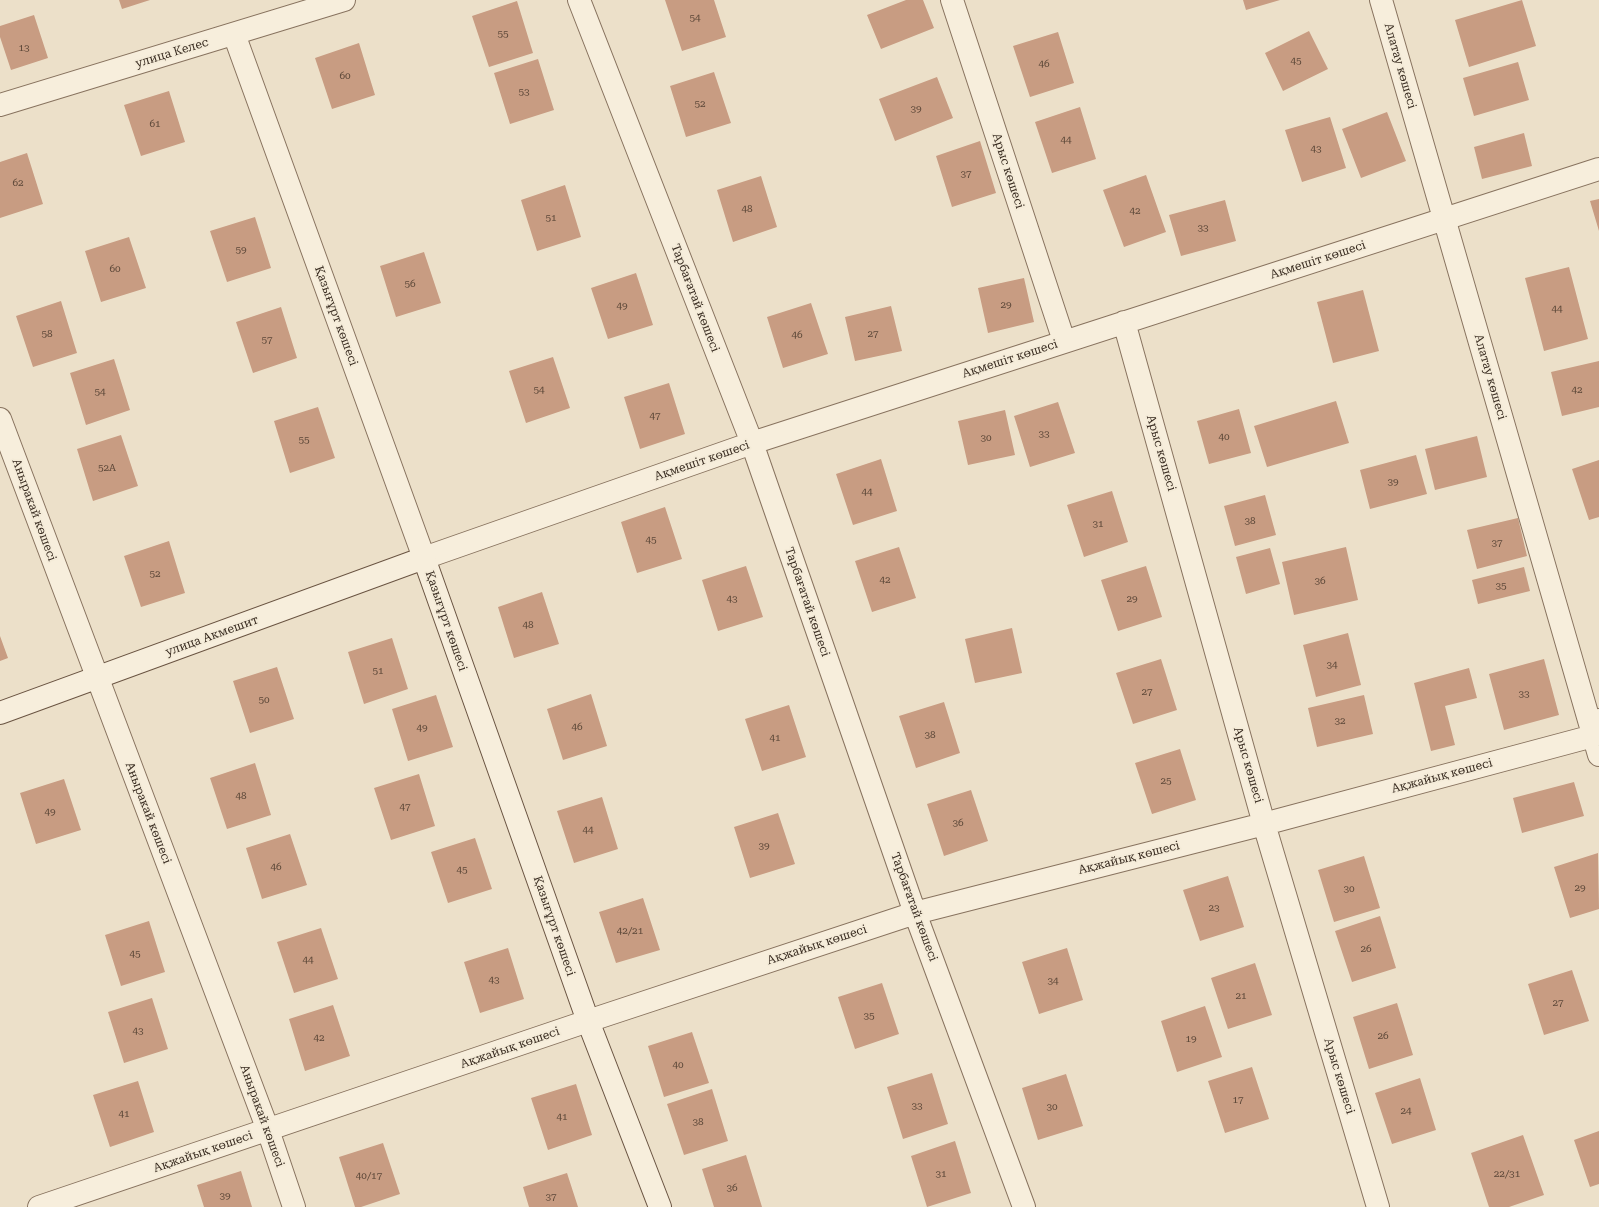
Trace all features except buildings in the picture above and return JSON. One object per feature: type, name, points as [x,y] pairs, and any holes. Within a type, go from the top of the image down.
[{"type":"street","name":"улица Келеc","points":[[0,105],[344,0]]},
{"type":"street","name":"Тарбағатай көшесі","points":[[579,0],[752,443],[915,913],[1024,1207]]},
{"type":"street","name":"Арыс көшесі","points":[[952,0],[1064,341]]},
{"type":"street","name":"Алатау көшесі","points":[[1381,0],[1597,737]]},
{"type":"street","name":"Қазығұрт көшесі","points":[[234,34],[424,558],[588,1021],[660,1207]]},
{"type":"street","name":"Ақмешіт көшесі","points":[[424,558],[752,443],[1599,169]]},
{"type":"street","name":"Арыс көшесі","points":[[1124,322],[1264,824],[1378,1207]]},
{"type":"street","name":"Аныракай көшесі","points":[[0,419],[268,1130],[294,1207]]},
{"type":"street","name":"улица Акмешит","points":[[0,714],[424,558]]},
{"type":"street","name":"Ақжайық көшесі","points":[[39,1207],[588,1021],[915,913],[1597,737]]}]
